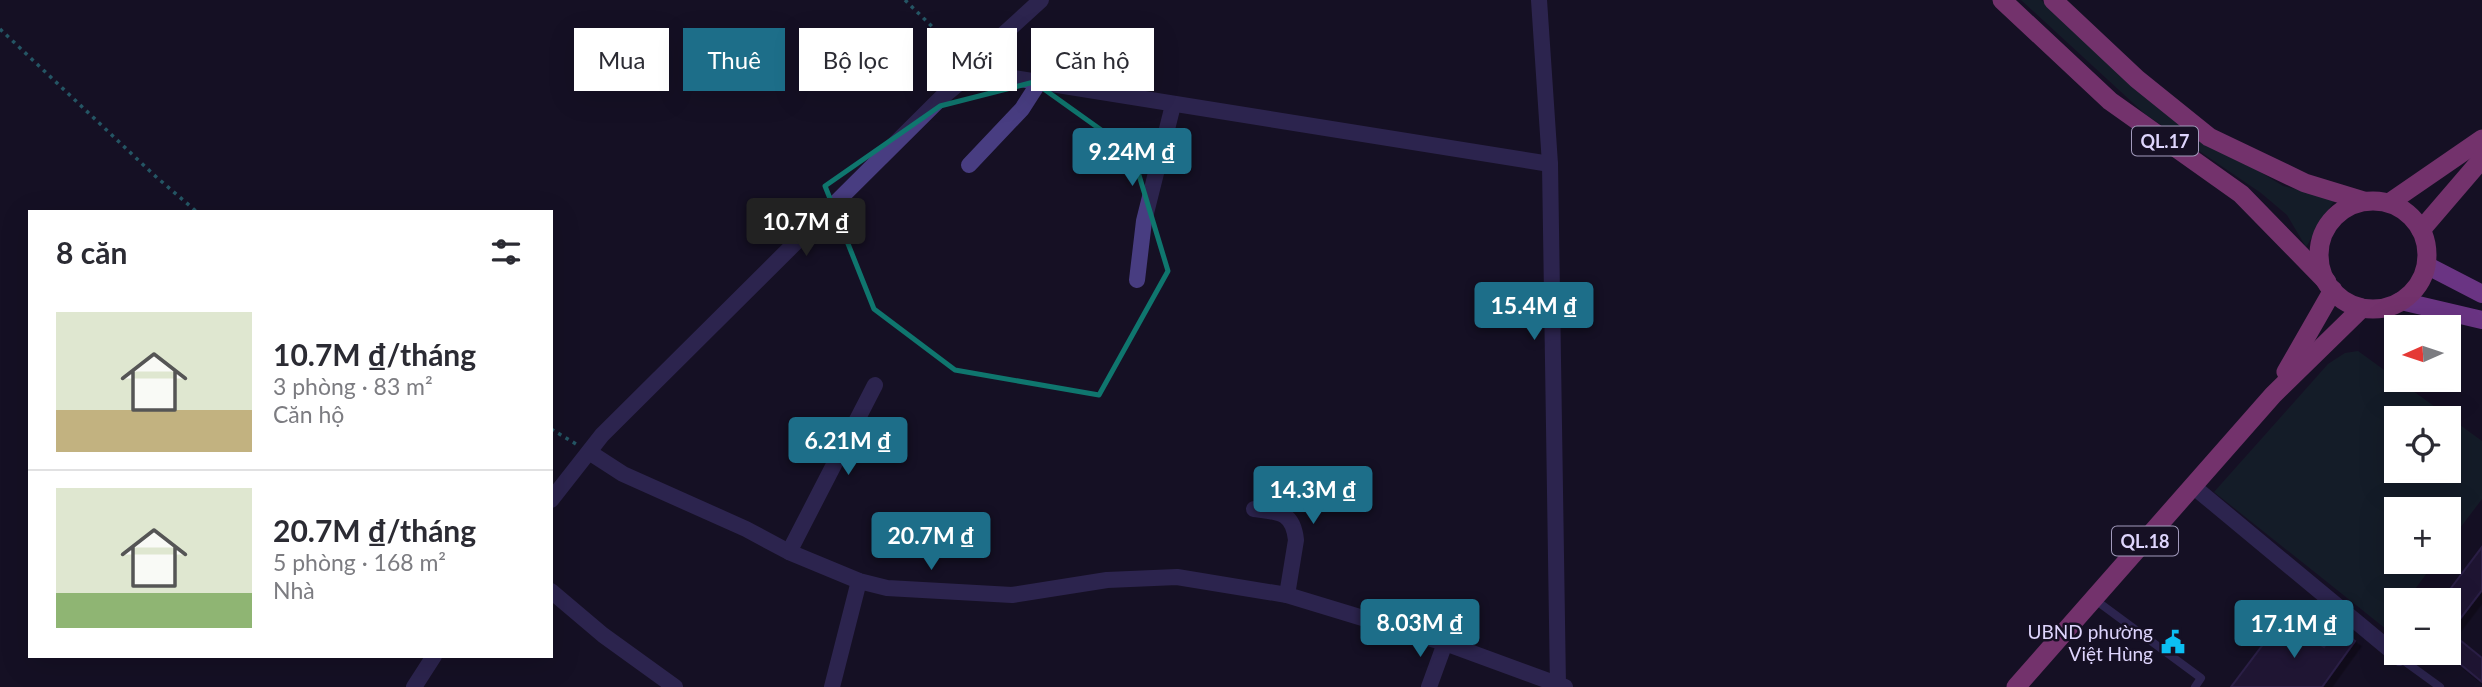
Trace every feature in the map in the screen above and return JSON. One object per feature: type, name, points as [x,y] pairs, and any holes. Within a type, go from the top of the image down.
[{"type":"highway","name":"QL.17","points":[[2002,0],[2109,101],[2241,194],[2330,286]]},
{"type":"highway","name":"QL.17","points":[[2053,0],[2137,79],[2209,136],[2305,183],[2364,201]]},
{"type":"highway","points":[[2389,203],[2482,139]]},
{"type":"highway","points":[[2421,230],[2482,159]]},
{"type":"highway","points":[[2364,201],[2389,203],[2404,211],[2421,230],[2426,244],[2426,265],[2418,286],[2402,301],[2378,309],[2349,303],[2330,286],[2320,257],[2325,232],[2341,212],[2364,201]]},
{"type":"highway","name":"QL.18","points":[[2273,395],[2330,286]]},
{"type":"highway","name":"QL.18","points":[[2016,687],[2273,395],[2362,307]]},
{"type":"main road","points":[[2426,265],[2482,294]]},
{"type":"main road","points":[[2402,301],[2482,320]]},
{"type":"street","points":[[1010,28],[1041,0]]},
{"type":"street","points":[[589,452],[623,474],[859,582],[887,588],[1012,595],[1107,580],[1177,577],[1287,595],[1445,643],[1560,686],[1550,164],[1539,0]]},
{"type":"street","points":[[553,497],[602,435],[948,91]]},
{"type":"street","points":[[969,165],[1022,109],[1034,91]]},
{"type":"street","points":[[1083,91],[1550,164]]},
{"type":"street","points":[[1137,280],[1144,221],[1173,105]]},
{"type":"street","points":[[789,552],[875,385]]},
{"type":"street","points":[[2194,487],[2384,645]]},
{"type":"street","points":[[1254,509],[1281,513],[1288,517],[1295,531],[1296,540],[1287,595]]},
{"type":"street","points":[[832,687],[859,582]]},
{"type":"street","points":[[553,593],[667,685]]},
{"type":"street","points":[[1429,687],[1445,643]]},
{"type":"street","points":[[414,687],[433,658]]},
{"type":"lane","points":[[2094,599],[2201,678],[2195,687]]},
{"type":"lane","points":[[2410,665],[2440,687]]},
{"type":"path","points":[[905,0],[930,28]]},
{"type":"path","points":[[0,29],[195,210]]},
{"type":"path","points":[[553,430],[589,452]]},
{"type":"highlighted area","points":[[1034,82],[1132,152],[1168,271],[1099,395],[955,370],[874,309],[825,186],[940,106]]},
{"type":"green space","points":[[2021,0],[2041,0],[2169,116],[2283,186],[2335,199],[2306,247],[2287,215],[2261,193],[2145,114]]},
{"type":"green space","points":[[2358,351],[2384,370],[2384,392],[2414,392],[2434,406],[2384,406],[2384,483],[2461,483],[2461,426],[2482,441],[2482,499],[2461,527],[2461,497],[2384,497],[2384,574],[2426,574],[2416,588],[2384,588],[2384,627],[2214,492],[2328,364],[2345,353]]},
{"type":"building","points":[[2482,547],[2482,590],[2461,618],[2461,588],[2451,588]]},
{"type":"building","points":[[2283,618],[2324,647],[2337,628],[2355,641],[2322,687],[2231,687]]},
{"type":"building","points":[[2461,641],[2482,658],[2482,682],[2461,665]]},
{"type":"place","name":"UBND phường Việt Hùng","points":[[2173,642]]}]
